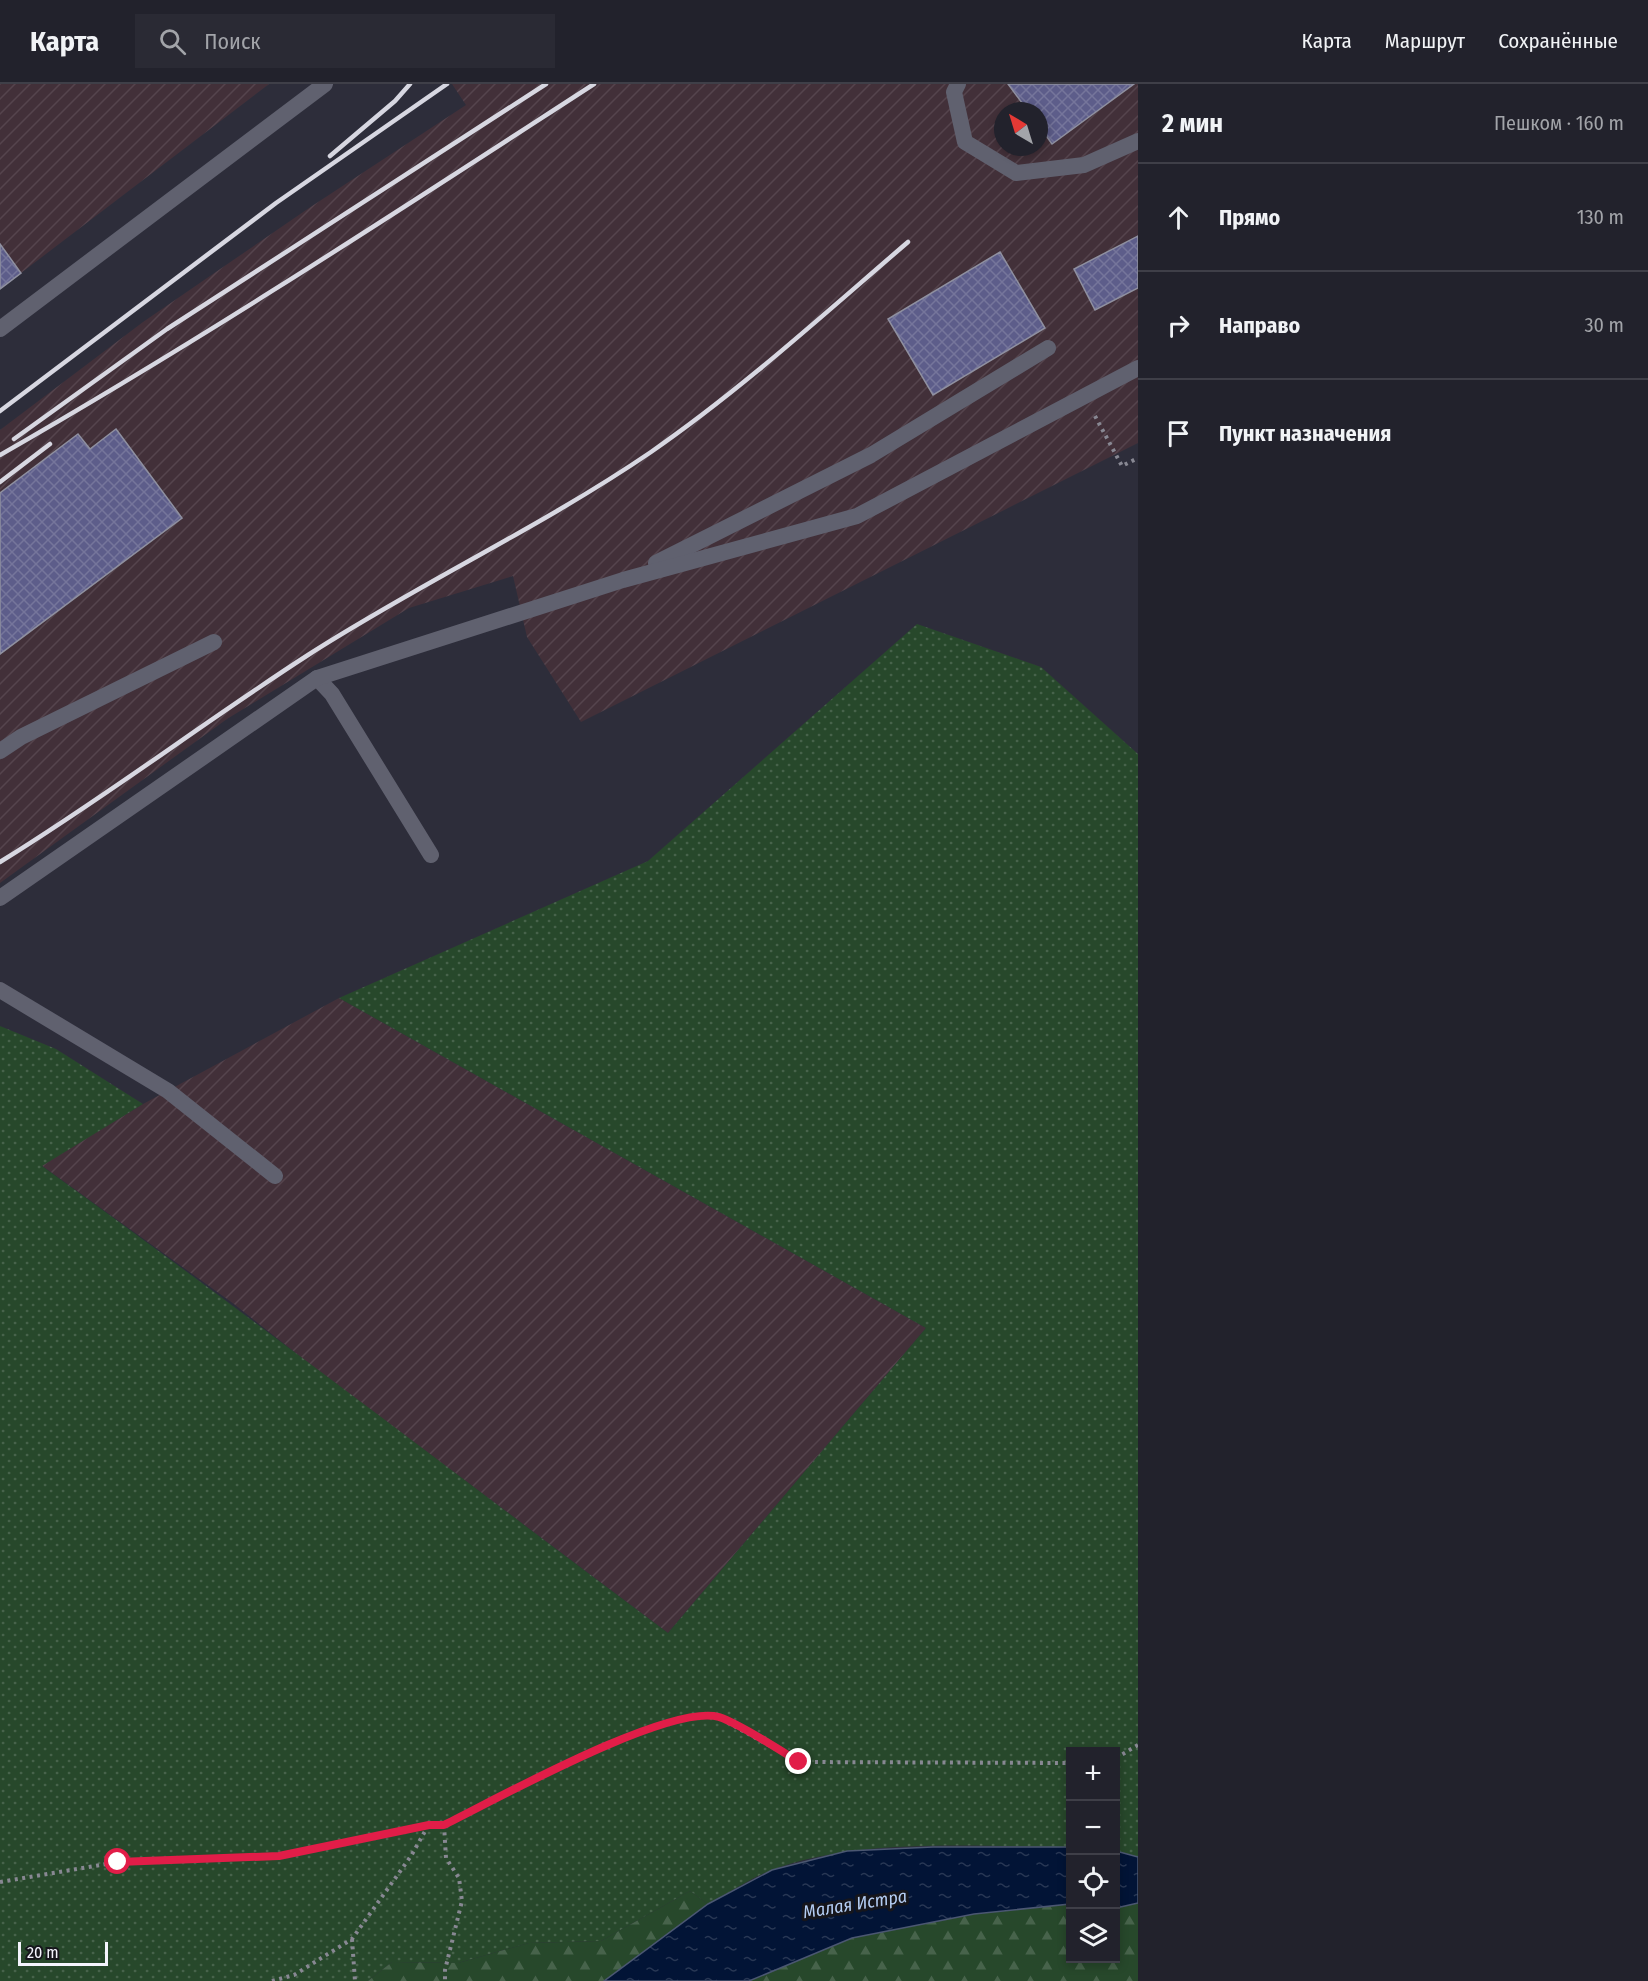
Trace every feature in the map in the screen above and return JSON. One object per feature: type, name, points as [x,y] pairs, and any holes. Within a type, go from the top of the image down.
[{"type":"lane","points":[[0,329],[325,84]]},
{"type":"lane","points":[[958,84],[954,92],[965,142],[1016,173],[1084,165],[1138,141]]},
{"type":"lane","points":[[623,580],[871,455],[1048,348]]},
{"type":"lane","points":[[0,898],[317,678],[623,580],[857,516],[1138,368]]},
{"type":"lane","points":[[0,751],[21,737],[214,642]]},
{"type":"lane","points":[[317,678],[333,694],[431,855]]},
{"type":"lane","points":[[0,990],[168,1091],[275,1176]]},
{"type":"path","points":[[1085,396],[1122,466],[1138,459]]},
{"type":"path","points":[[0,1882],[118,1862],[279,1856],[429,1825],[444,1825],[609,1743],[688,1717],[718,1717],[799,1762],[1066,1763]]},
{"type":"path","points":[[1120,1756],[1138,1745]]},
{"type":"path","points":[[272,1981],[294,1975],[352,1939],[411,1856],[429,1825]]},
{"type":"path","points":[[444,1825],[446,1858],[459,1878],[462,1901],[445,1970],[445,1981]]},
{"type":"path","points":[[352,1939],[355,1981]]},
{"type":"shaded area","points":[[0,84],[269,84],[0,289]]},
{"type":"shaded area","points":[[452,84],[1138,84],[1138,443],[581,722],[527,637],[513,576],[409,608],[227,719],[0,883],[0,430],[143,322],[309,208],[466,105]]},
{"type":"shaded area","points":[[339,998],[926,1328],[668,1633],[302,1358],[234,1304],[41,1165],[143,1104]]},
{"type":"green space","points":[[917,624],[1041,667],[1138,754],[1138,1857],[1120,1852],[1120,1747],[1066,1747],[1066,1847],[919,1846],[842,1852],[764,1873],[708,1904],[690,1891],[601,1941],[529,1943],[458,1963],[392,1962],[368,1981],[0,1981],[0,1026],[56,1049],[143,1104],[42,1166],[278,1339],[668,1633],[926,1328],[339,998],[648,861]]},
{"type":"green space","points":[[690,1891],[708,1904],[604,1981],[368,1981],[392,1962],[458,1963],[529,1943],[601,1941]]},
{"type":"green space","points":[[1066,1903],[1066,1963],[1120,1963],[1120,1907],[1138,1903],[1138,1981],[749,1981],[852,1938],[974,1914]]},
{"type":"water","name":"Малая Истра","points":[[933,1847],[1066,1847],[1066,1904],[974,1914],[852,1938],[749,1981],[604,1981],[708,1904],[772,1870],[847,1851]]},
{"type":"water","points":[[1120,1852],[1138,1857],[1138,1903],[1120,1907]]},
{"type":"building","points":[[1008,84],[1134,84],[1052,144],[1048,138],[1048,102],[1021,102]]},
{"type":"building","points":[[1138,236],[1138,288],[1095,310],[1074,269]]},
{"type":"building","points":[[0,244],[21,273],[0,289]]},
{"type":"building","points":[[1000,252],[1045,328],[933,395],[888,319]]},
{"type":"building","points":[[116,429],[182,518],[0,654],[0,493],[78,434],[90,449]]},
{"type":"railway","points":[[330,156],[395,101],[410,84]]},
{"type":"railway","points":[[0,411],[276,203],[447,84]]},
{"type":"railway","points":[[14,439],[167,329],[546,84]]},
{"type":"railway","points":[[0,455],[225,320],[594,84]]},
{"type":"railway","points":[[0,862],[78,812],[308,655],[393,603],[567,505],[651,452],[750,377],[908,242]]},
{"type":"railway","points":[[0,482],[50,444]]},
{"type":"route","points":[[118,1862],[279,1856],[429,1825],[444,1825],[609,1743],[688,1717],[718,1717],[799,1762]]}]
